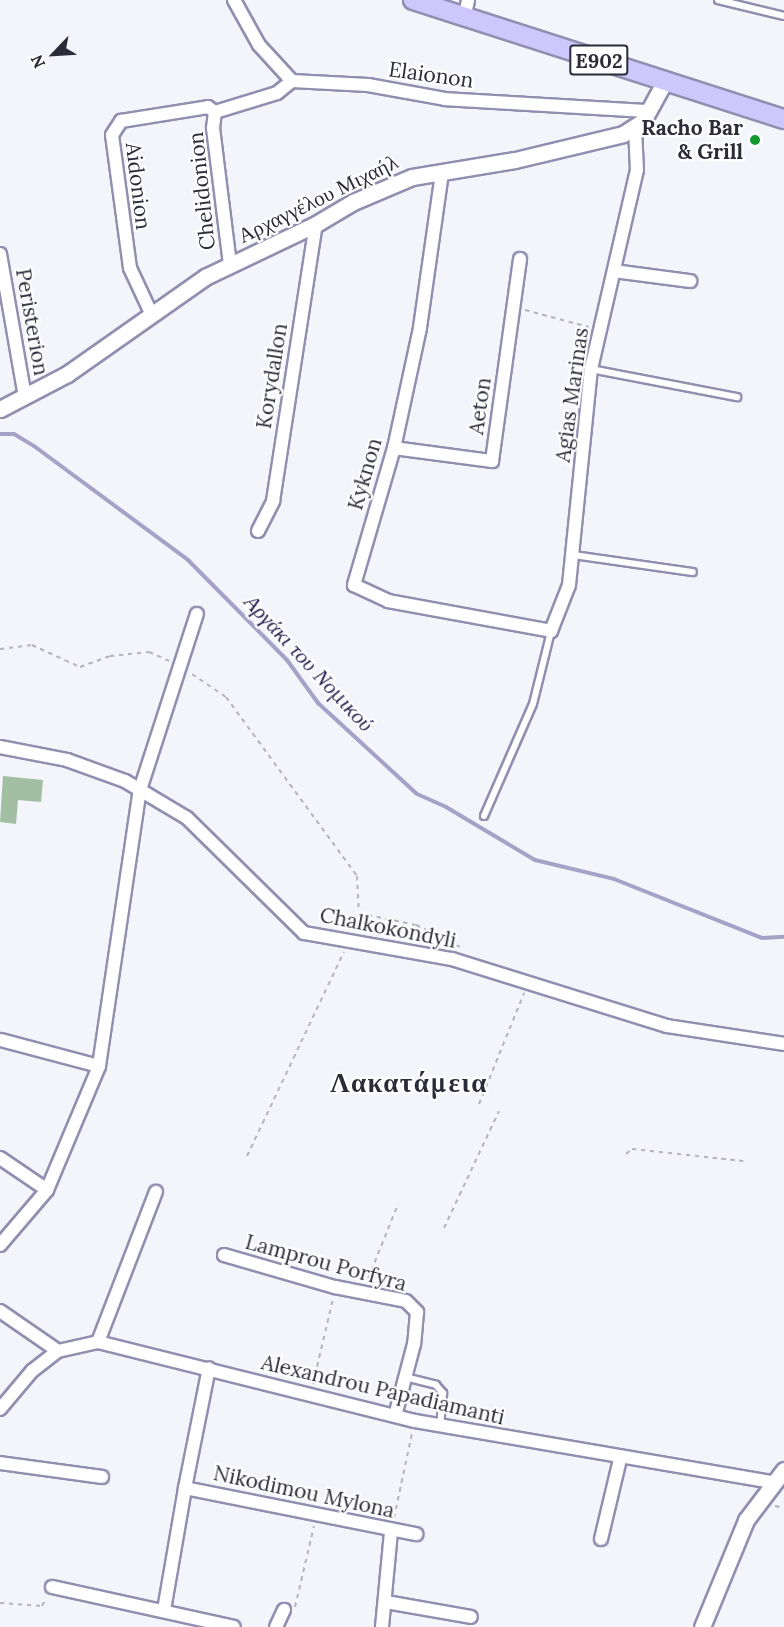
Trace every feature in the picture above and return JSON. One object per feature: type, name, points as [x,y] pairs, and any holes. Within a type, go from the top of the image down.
[{"type":"main road","name":"E902","points":[[413,0],[466,9],[665,81],[784,119]]},
{"type":"street","points":[[215,112],[277,93],[292,81],[259,45],[234,0]]},
{"type":"street","name":"Elaionon","points":[[292,81],[368,85],[489,102],[649,111]]},
{"type":"street","points":[[635,129],[649,111],[665,81]]},
{"type":"street","name":"Aidonion","points":[[151,313],[130,268],[112,135],[121,121],[208,107],[215,112]]},
{"type":"street","name":"Chelidonion","points":[[215,112],[213,128],[230,265]]},
{"type":"street","name":"Αρχαγγέλου Μιχαήλ","points":[[0,409],[25,398],[67,374],[151,313],[230,265],[390,185],[412,177],[515,160],[635,129]]},
{"type":"street","name":"Agias Marinas","points":[[551,631],[569,585],[591,369],[638,170],[635,129]]},
{"type":"street","name":"Kyknon","points":[[442,173],[420,328],[394,448],[354,585],[388,601],[551,631]]},
{"type":"street","name":"Korydallon","points":[[258,531],[273,501],[316,224]]},
{"type":"street","name":"Peristerion","points":[[0,254],[25,398]]},
{"type":"street","name":"Aeton","points":[[394,448],[492,461],[520,258]]},
{"type":"street","points":[[614,271],[690,281]]},
{"type":"street","points":[[0,1245],[46,1190],[99,1066],[140,790],[197,614]]},
{"type":"street","name":"Chalkokondyli","points":[[0,747],[67,760],[140,790],[187,818],[304,933],[349,938],[452,959],[667,1026],[784,1044]]},
{"type":"street","points":[[1,1040],[99,1066]]},
{"type":"street","points":[[0,1158],[46,1190]]},
{"type":"street","points":[[98,1342],[156,1192]]},
{"type":"street","name":"Lamprou Porfyra","points":[[224,1255],[335,1287],[406,1301],[417,1312],[395,1416]]},
{"type":"street","points":[[0,1311],[58,1351],[32,1371],[0,1409]]},
{"type":"street","name":"Alexandrou Papadiamanti","points":[[58,1351],[98,1342],[415,1421],[620,1459],[771,1482]]},
{"type":"street","name":"Nikodimou Mylona","points":[[164,1610],[209,1368]]},
{"type":"street","points":[[600,1539],[620,1459]]},
{"type":"street","points":[[0,1463],[102,1477]]},
{"type":"street","points":[[702,1627],[746,1520],[771,1482],[784,1470]]},
{"type":"street","name":"Nikodimou Mylona","points":[[185,1488],[391,1531],[416,1534]]},
{"type":"street","points":[[382,1627],[391,1531]]},
{"type":"street","points":[[52,1587],[234,1627]]},
{"type":"street","points":[[386,1602],[471,1617]]},
{"type":"street","points":[[276,1627],[284,1610]]},
{"type":"lane","points":[[718,0],[784,16]]},
{"type":"lane","points":[[591,369],[737,397]]},
{"type":"lane","points":[[572,555],[693,572]]},
{"type":"lane","points":[[484,816],[533,704],[551,631]]},
{"type":"lane","points":[[405,1377],[436,1385],[443,1393],[440,1426]]},
{"type":"path","points":[[513,307],[601,330]]},
{"type":"path","points":[[0,649],[32,645],[80,667],[110,656],[149,652],[180,665],[226,697],[357,876],[358,913],[349,938],[248,1156]]},
{"type":"path","points":[[358,913],[416,925],[462,949]]},
{"type":"path","points":[[479,1104],[529,982]]},
{"type":"path","points":[[444,1228],[499,1111]]},
{"type":"path","points":[[626,1154],[632,1149],[743,1161]]},
{"type":"path","points":[[362,1293],[398,1204]]},
{"type":"path","points":[[310,1395],[335,1287]]},
{"type":"path","points":[[391,1531],[415,1421]]},
{"type":"path","points":[[284,1610],[297,1606],[316,1515]]},
{"type":"path","points":[[0,1603],[42,1606],[52,1587]]},
{"type":"building","points":[[3,776],[43,780],[41,802],[18,800],[16,824],[0,822]]},
{"type":"waterway","name":"Αργάκι του Νομικού","points":[[0,434],[14,434],[34,446],[188,560],[287,660],[318,703],[417,794],[446,807],[535,860],[614,879],[762,938],[784,937]]},
{"type":"place","name":"Racho Bar & Grill","points":[[755,140]]},
{"type":"district","name":"Λακατάμεια","points":[[409,1083]]}]
